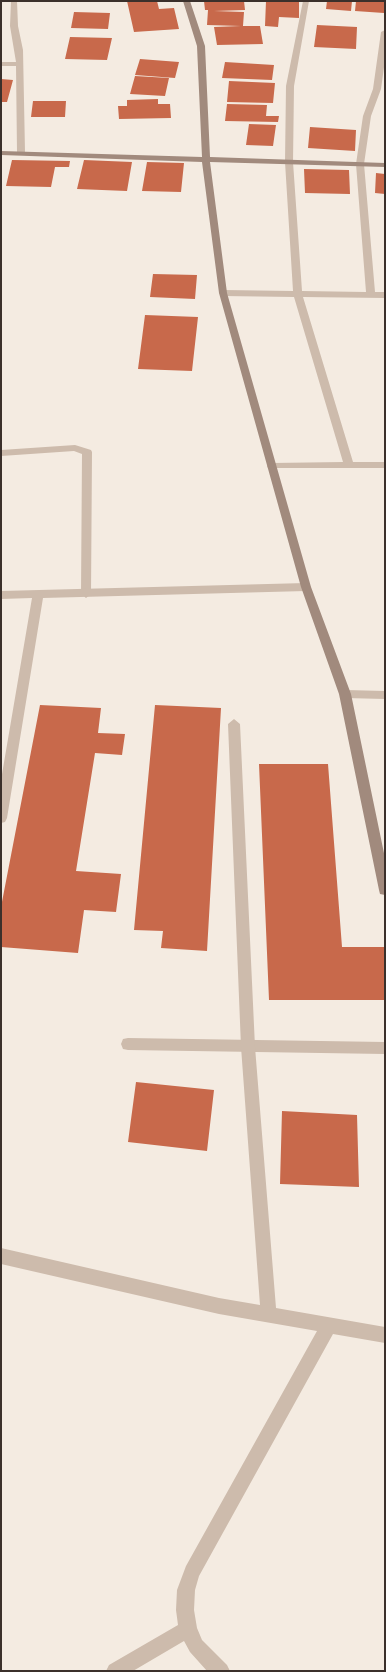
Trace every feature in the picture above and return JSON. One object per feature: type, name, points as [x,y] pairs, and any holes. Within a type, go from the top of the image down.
[{"type":"street","points":[[14,1],[13,14],[19,50],[21,152]]},
{"type":"street","points":[[186,1],[201,46],[206,158],[223,292],[306,587],[345,694],[385,890]]},
{"type":"street","points":[[306,1],[290,86],[289,162],[298,294],[348,465]]},
{"type":"street","points":[[371,294],[360,164],[367,116],[381,89],[385,32]]},
{"type":"street","points":[[1,64],[19,64]]},
{"type":"street","points":[[1,153],[21,152],[385,165]]},
{"type":"street","points":[[223,292],[385,295]]},
{"type":"street","points":[[1,453],[75,448],[87,452],[86,594]]},
{"type":"street","points":[[272,466],[385,465]]},
{"type":"street","points":[[1,595],[306,587]]},
{"type":"street","points":[[1,818],[38,595]]},
{"type":"street","points":[[345,694],[385,695]]},
{"type":"street","points":[[234,724],[248,1047],[269,1315]]},
{"type":"street","points":[[128,1044],[385,1048]]},
{"type":"street","points":[[1,1256],[219,1306],[385,1335]]},
{"type":"street","points":[[221,1671],[196,1646],[188,1629],[185,1610],[186,1590],[192,1572],[329,1325]]},
{"type":"street","points":[[115,1671],[188,1629]]},
{"type":"building","points":[[127,1],[157,1],[159,9],[174,8],[179,29],[134,32]]},
{"type":"building","points":[[204,1],[244,1],[245,10],[214,11],[244,12],[243,26],[260,26],[263,44],[217,45],[214,27],[241,26],[207,25],[208,10],[205,10]]},
{"type":"building","points":[[266,1],[299,1],[299,18],[279,17],[278,27],[265,26]]},
{"type":"building","points":[[327,1],[352,1],[351,11],[326,9]]},
{"type":"building","points":[[356,1],[385,1],[384,13],[355,11]]},
{"type":"building","points":[[74,12],[110,13],[108,29],[71,28]]},
{"type":"building","points":[[317,25],[357,27],[356,49],[314,47]]},
{"type":"building","points":[[70,37],[112,38],[107,60],[65,59]]},
{"type":"building","points":[[140,59],[179,62],[175,78],[135,75]]},
{"type":"building","points":[[225,62],[274,65],[272,80],[222,78]]},
{"type":"building","points":[[135,76],[169,78],[165,96],[130,94]]},
{"type":"building","points":[[1,79],[13,80],[7,102],[1,102]]},
{"type":"building","points":[[229,81],[275,83],[273,103],[227,102]]},
{"type":"building","points":[[158,99],[158,104],[170,104],[171,118],[119,119],[118,106],[127,106],[127,100]]},
{"type":"building","points":[[33,101],[66,101],[65,117],[31,117]]},
{"type":"building","points":[[227,104],[267,105],[266,116],[279,116],[278,122],[225,121]]},
{"type":"building","points":[[249,124],[276,125],[273,146],[246,145]]},
{"type":"building","points":[[310,127],[356,130],[355,151],[308,148]]},
{"type":"building","points":[[12,160],[70,161],[69,167],[55,167],[51,187],[6,186]]},
{"type":"building","points":[[84,160],[132,162],[127,191],[77,189]]},
{"type":"building","points":[[147,162],[184,163],[181,192],[142,191]]},
{"type":"building","points":[[304,169],[349,170],[350,194],[305,193]]},
{"type":"building","points":[[376,173],[385,174],[385,194],[375,193]]},
{"type":"building","points":[[153,274],[197,275],[195,299],[150,297]]},
{"type":"building","points":[[145,315],[198,317],[192,371],[138,369]]},
{"type":"building","points":[[40,705],[101,708],[98,733],[125,734],[122,755],[95,753],[76,871],[121,874],[116,912],[84,910],[78,953],[1,947],[1,907]]},
{"type":"building","points":[[155,705],[221,708],[207,951],[161,948],[163,931],[134,930]]},
{"type":"building","points":[[259,764],[328,764],[342,947],[385,947],[385,1000],[269,1000]]},
{"type":"building","points":[[136,1082],[214,1090],[207,1151],[128,1142]]},
{"type":"building","points":[[282,1111],[357,1115],[359,1187],[280,1184]]}]
